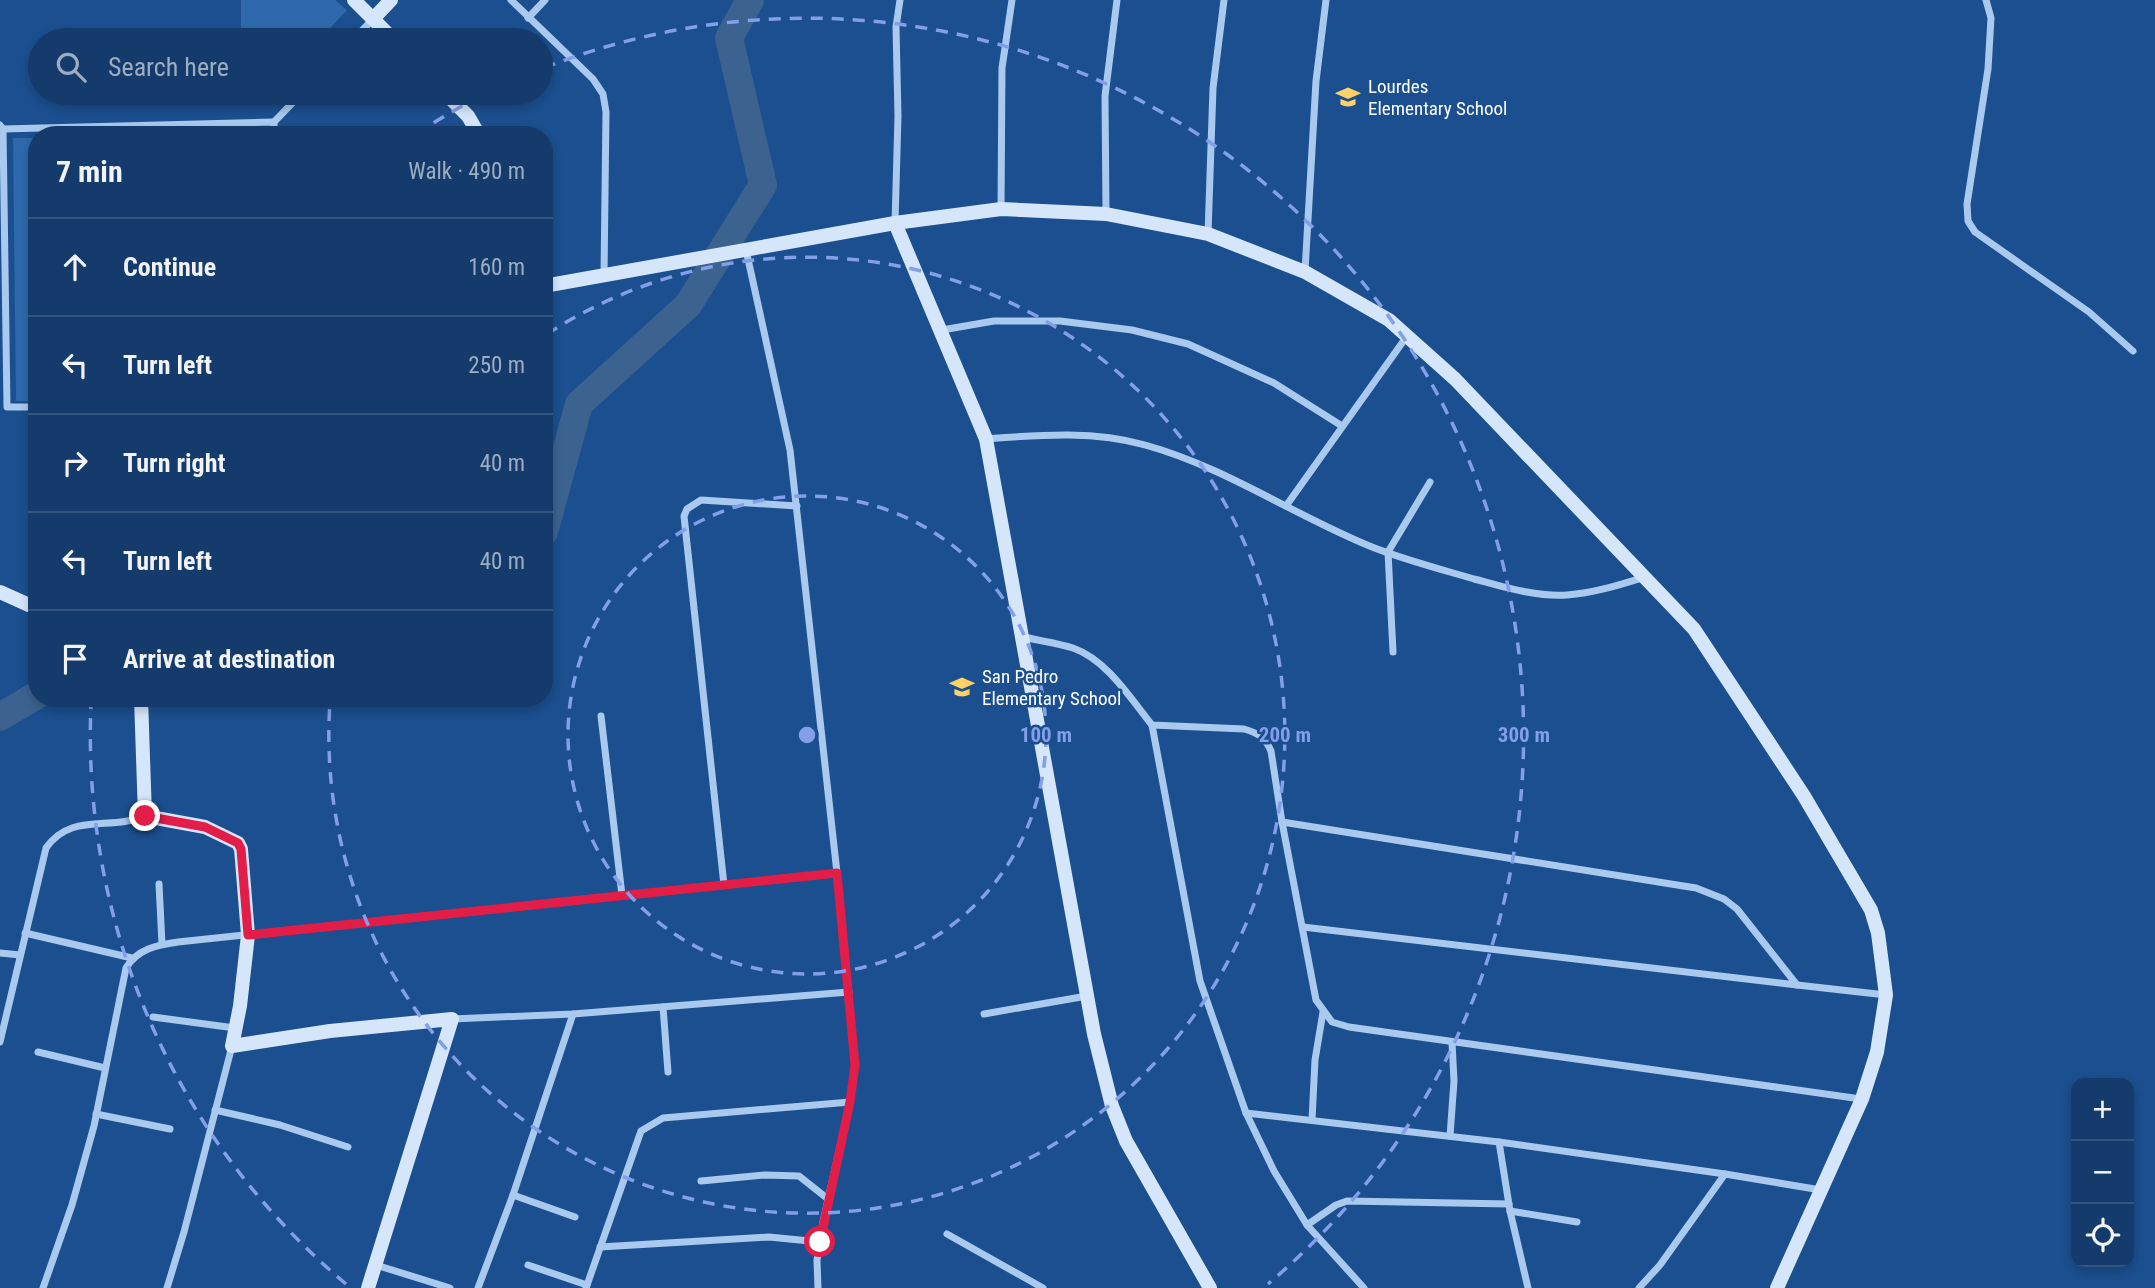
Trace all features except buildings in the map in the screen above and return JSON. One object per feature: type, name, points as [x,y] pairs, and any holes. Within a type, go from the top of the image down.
[{"type":"street","points":[[354,0],[382,28]]},
{"type":"street","points":[[364,28],[391,0]]},
{"type":"street","points":[[510,0],[539,28]]},
{"type":"street","points":[[528,18],[545,0]]},
{"type":"street","points":[[900,0],[896,27],[898,116],[895,223],[986,439],[1094,1034],[1112,1106],[1126,1141],[1210,1288]]},
{"type":"street","points":[[1001,209],[1002,68],[1012,0]]},
{"type":"street","points":[[1106,214],[1105,96],[1117,0]]},
{"type":"street","points":[[1208,234],[1213,88],[1224,0]]},
{"type":"street","points":[[1305,272],[1316,81],[1326,0]]},
{"type":"street","points":[[1986,0],[1991,18],[1987,69],[1967,204],[1968,221],[1975,232],[1994,247],[2089,312],[2133,351]]},
{"type":"street","points":[[553,41],[593,79],[603,94],[606,112],[604,275]]},
{"type":"street","points":[[274,126],[274,122],[290,105]]},
{"type":"street","points":[[457,105],[474,126]]},
{"type":"street","points":[[56,126],[274,122]]},
{"type":"street","points":[[28,127],[2,127],[3,410],[28,408]]},
{"type":"street","points":[[553,284],[895,223],[1001,209],[1106,214],[1208,234],[1305,272],[1389,320],[1455,379],[1693,629],[1804,796],[1871,909],[1878,933],[1886,995],[1877,1052],[1862,1099],[1777,1288]]},
{"type":"street","points":[[746,250],[790,450],[837,873],[855,1065],[850,1102],[817,1260],[818,1288]]},
{"type":"street","points":[[942,330],[994,321],[1060,321],[1132,330],[1188,344],[1261,377],[1342,426]]},
{"type":"street","points":[[1286,506],[1407,336]]},
{"type":"street","points":[[986,439],[1048,435],[1110,438],[1142,444],[1217,472],[1388,552],[1440,569],[1539,594],[1595,592],[1645,577]]},
{"type":"street","points":[[1393,652],[1388,552],[1430,482]]},
{"type":"street","points":[[724,885],[684,516],[687,509],[701,500],[797,506]]},
{"type":"street","points":[[0,592],[28,605]]},
{"type":"street","points":[[1024,637],[1075,649],[1092,660],[1108,671],[1152,724],[1200,981],[1246,1113],[1273,1171],[1307,1224],[1364,1288]]},
{"type":"street","points":[[141,707],[145,816]]},
{"type":"street","points":[[601,716],[622,895]]},
{"type":"street","points":[[1152,724],[1244,729],[1258,733],[1267,741],[1316,1000],[1322,1012],[1332,1022],[1349,1027],[1452,1042],[1862,1099]]},
{"type":"street","points":[[0,1042],[46,848],[55,836],[83,825],[126,822],[145,816],[205,827],[238,843],[241,849],[248,935],[235,1028],[167,1288]]},
{"type":"street","points":[[1282,822],[1696,888],[1724,899],[1737,909],[1797,985]]},
{"type":"street","points":[[43,1288],[72,1205],[96,1114],[126,968],[132,958],[145,950],[162,944],[837,873]]},
{"type":"street","points":[[159,884],[162,944]]},
{"type":"street","points":[[1303,927],[1886,995]]},
{"type":"street","points":[[26,933],[132,958]]},
{"type":"street","points":[[0,953],[20,956]]},
{"type":"street","points":[[232,1046],[347,1028],[452,1019],[573,1014],[849,992]]},
{"type":"street","points":[[984,1014],[1088,996]]},
{"type":"street","points":[[663,1006],[668,1072]]},
{"type":"street","points":[[1312,1120],[1315,1060],[1322,1012]]},
{"type":"street","points":[[478,1288],[513,1195],[573,1014]]},
{"type":"street","points":[[153,1017],[235,1028]]},
{"type":"street","points":[[368,1288],[452,1019]]},
{"type":"street","points":[[1450,1136],[1454,1081],[1452,1042]]},
{"type":"street","points":[[38,1052],[105,1068]]},
{"type":"street","points":[[528,1265],[586,1286],[641,1131],[663,1118],[850,1102]]},
{"type":"street","points":[[215,1110],[281,1125],[348,1147]]},
{"type":"street","points":[[1246,1113],[1499,1142],[1821,1190]]},
{"type":"street","points":[[96,1114],[170,1129]]},
{"type":"street","points":[[1499,1142],[1528,1288]]},
{"type":"street","points":[[1639,1288],[1660,1265],[1725,1174]]},
{"type":"street","points":[[701,1181],[765,1175],[799,1176],[828,1199]]},
{"type":"street","points":[[513,1195],[575,1217]]},
{"type":"street","points":[[1307,1224],[1347,1201],[1510,1208],[1577,1222]]},
{"type":"street","points":[[947,1234],[1044,1288]]},
{"type":"street","points":[[600,1247],[769,1237],[820,1242]]},
{"type":"street","points":[[375,1265],[450,1288]]},
{"type":"shaded area","points":[[241,0],[335,0],[347,10],[330,28],[241,28]]},
{"type":"shaded area","points":[[13,138],[28,138],[28,401],[16,401]]},
{"type":"waterway","points":[[553,499],[579,404],[688,305],[763,185],[729,38],[750,0]]},
{"type":"waterway","points":[[0,717],[28,700]]},
{"type":"place","name":"Lourdes Elementary School","points":[[1348,97]]},
{"type":"place","name":"San Pedro Elementary School","points":[[962,687]]},
{"type":"route","points":[[145,816],[205,827],[238,843],[241,849],[248,935],[837,873],[855,1065],[850,1102],[822,1222],[820,1242]]}]
